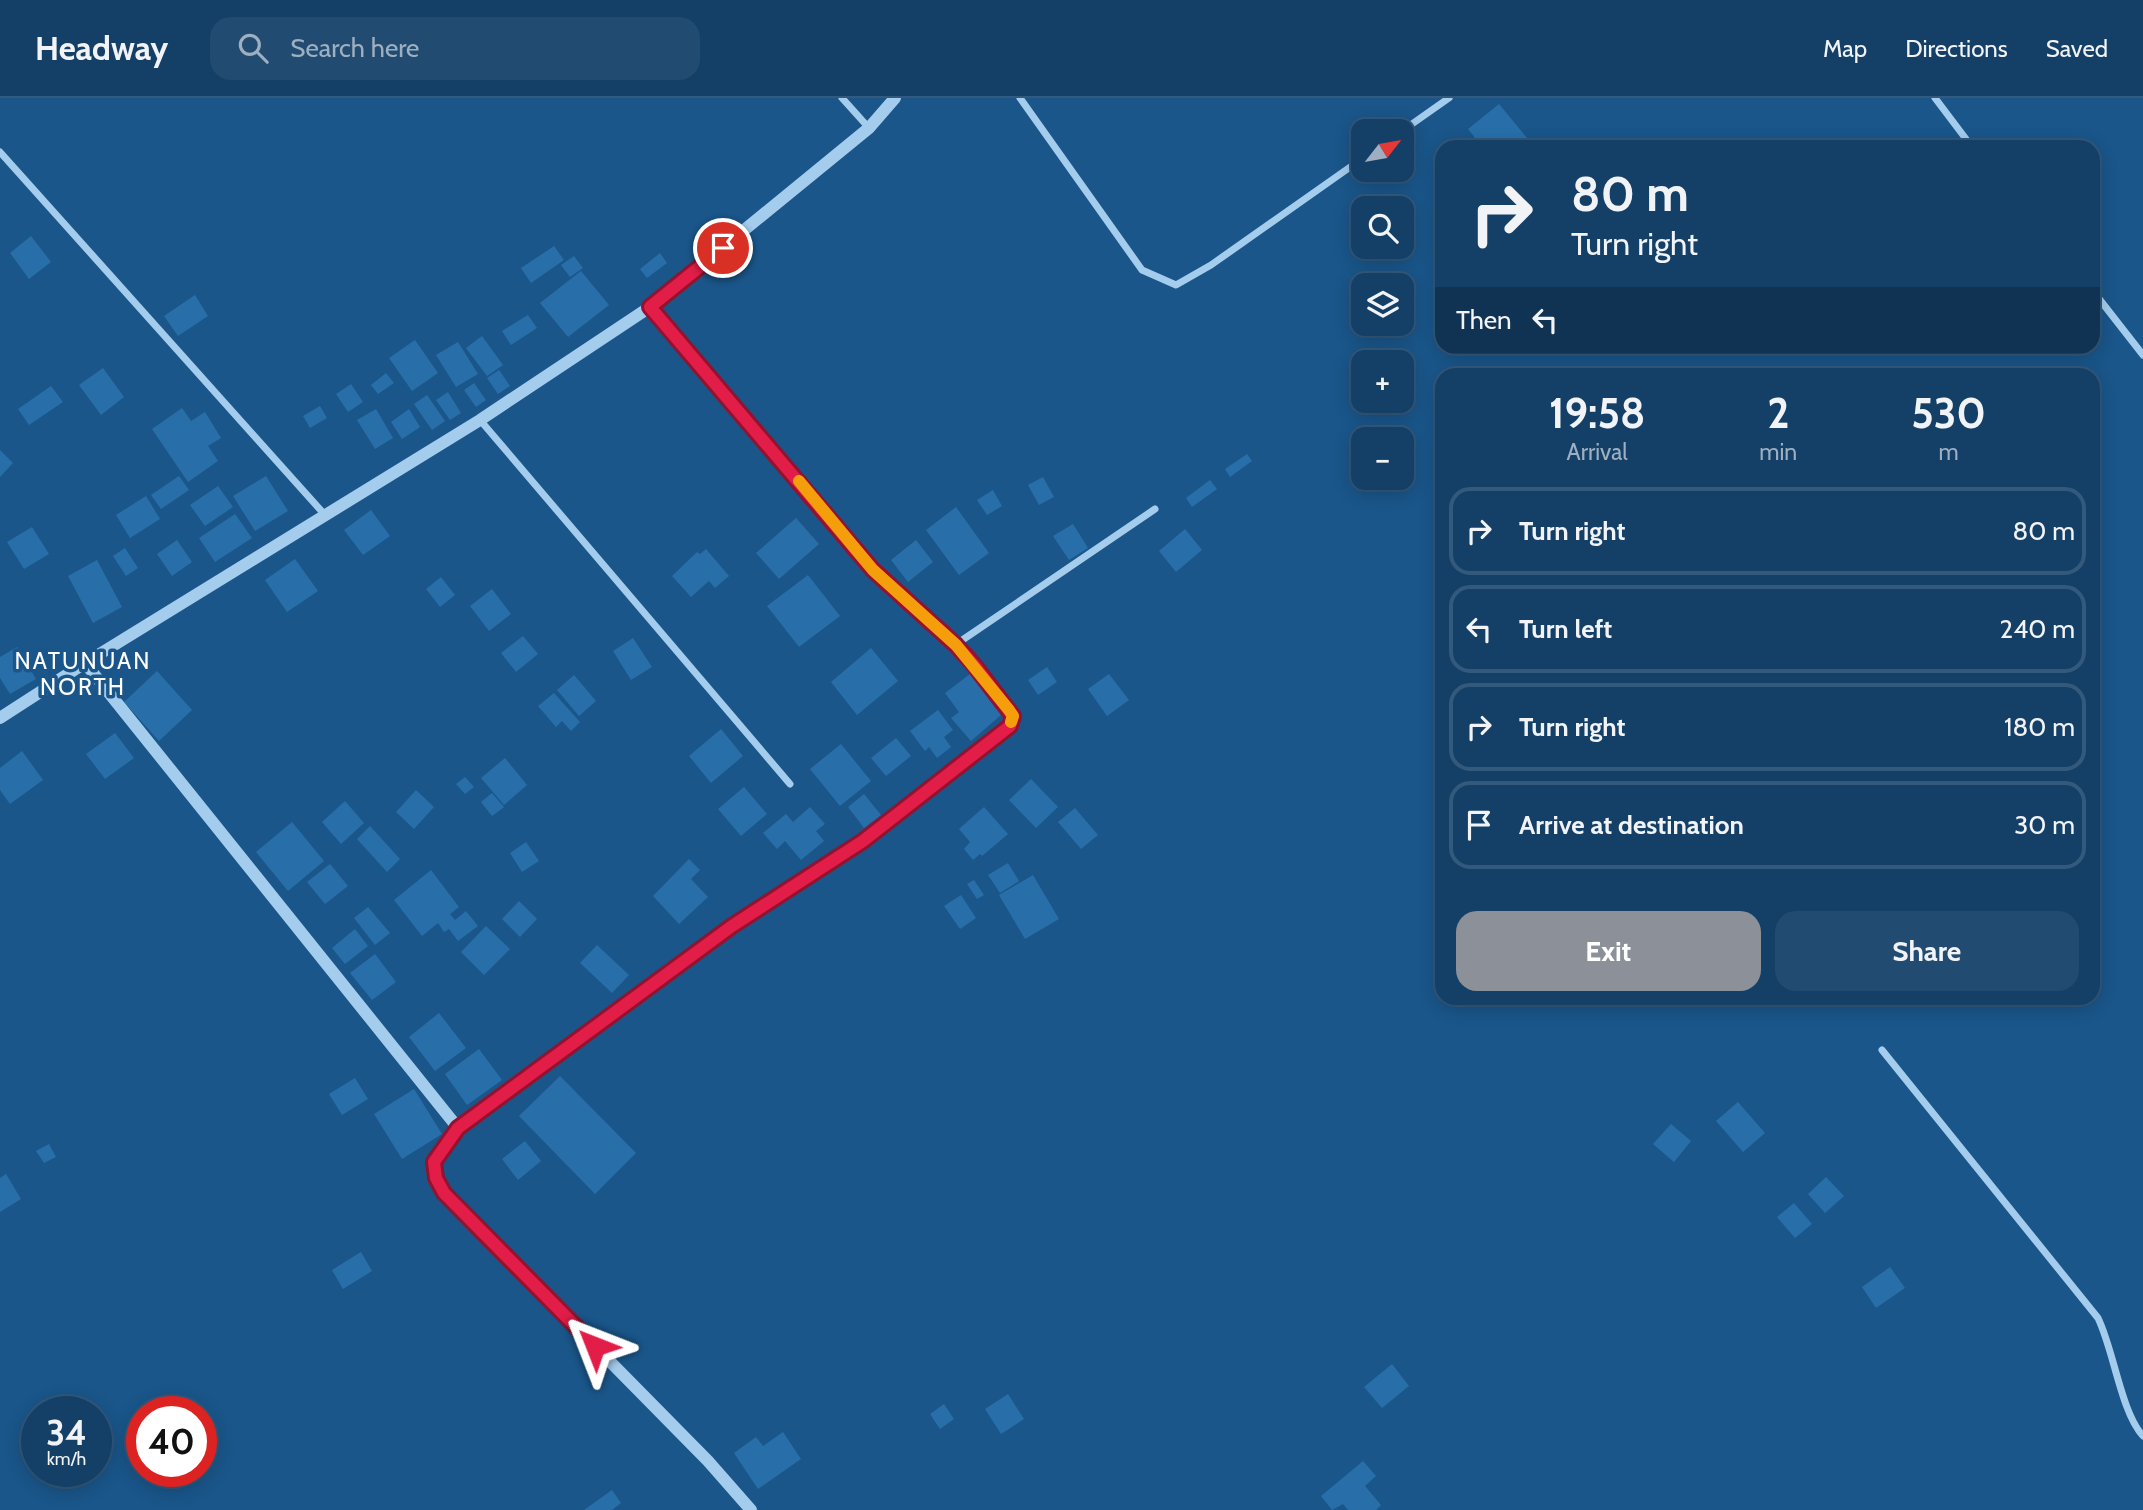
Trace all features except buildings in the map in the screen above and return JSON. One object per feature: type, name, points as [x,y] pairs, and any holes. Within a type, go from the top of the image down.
[{"type":"street","points":[[842,98],[869,128]]},
{"type":"street","points":[[0,718],[480,420],[650,307],[869,128],[895,98]]},
{"type":"street","points":[[1020,98],[1142,270],[1175,285],[1211,265],[1351,166]]},
{"type":"street","points":[[1414,123],[1449,98]]},
{"type":"street","points":[[1935,98],[1967,140]]},
{"type":"street","points":[[0,152],[325,515]]},
{"type":"street","points":[[2100,300],[2143,355]]},
{"type":"street","points":[[650,307],[873,570],[956,645],[1013,716],[1010,726],[863,841],[732,926],[458,1128],[434,1162],[436,1178],[444,1193],[708,1461],[751,1510]]},
{"type":"street","points":[[480,420],[790,784]]},
{"type":"street","points":[[956,645],[1155,509]]},
{"type":"street","points":[[85,663],[458,1128]]},
{"type":"street","points":[[1882,1050],[2098,1318],[2107,1338],[2129,1412],[2143,1436]]},
{"type":"slow traffic","points":[[799,481],[873,570],[925,620],[956,645],[974,665],[1013,716],[1011,722]]},
{"type":"district","name":"NATUNUAN NORTH","points":[[83,674]]},
{"type":"route","points":[[595,1346],[444,1193],[436,1178],[434,1162],[458,1128],[732,926],[863,841],[1010,726],[1013,716],[956,645],[925,620],[873,570],[650,307],[723,248]]}]
